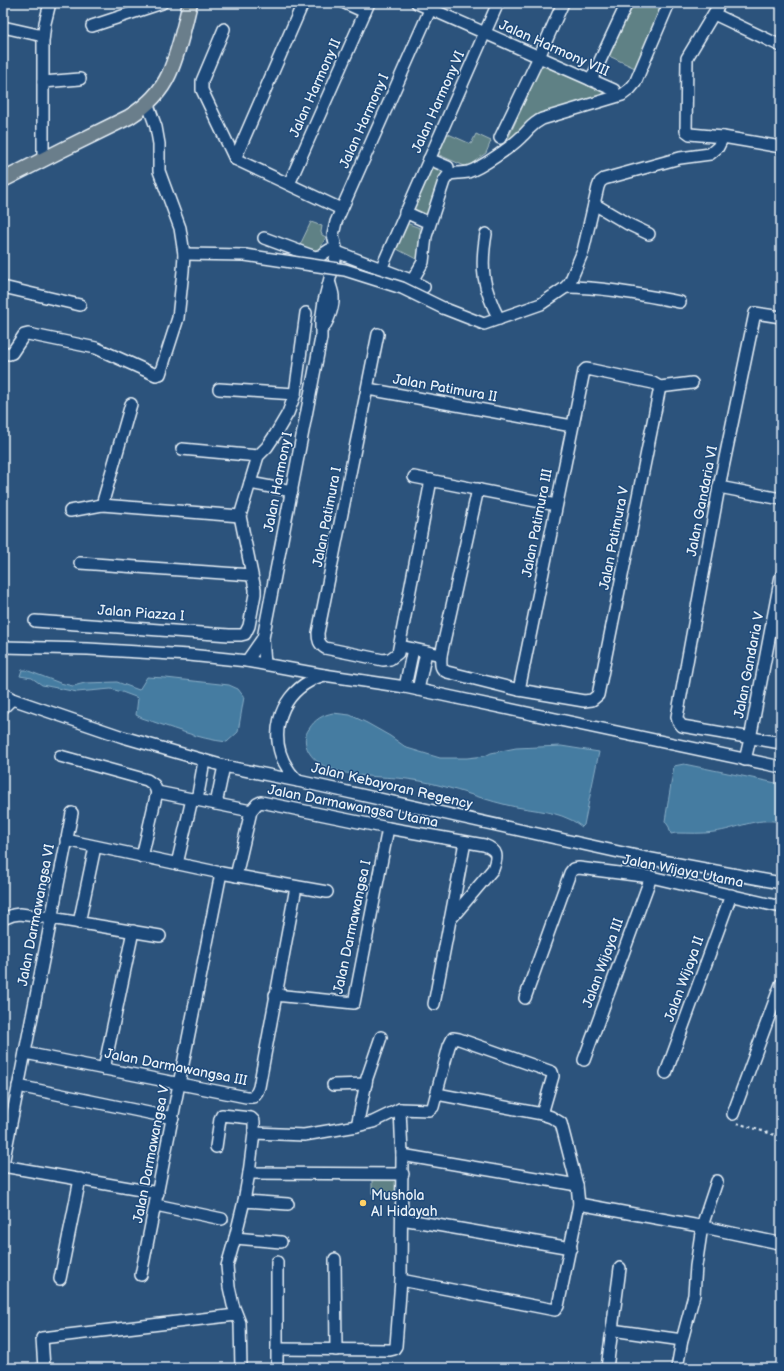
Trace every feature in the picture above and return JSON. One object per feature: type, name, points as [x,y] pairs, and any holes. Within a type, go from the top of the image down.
[{"type":"main road","points":[[3,180],[129,117],[139,110],[159,90],[169,76],[175,61],[190,3]]},
{"type":"street","points":[[43,159],[44,36],[50,3]]},
{"type":"street","points":[[92,26],[162,3]]},
{"type":"street","points":[[235,159],[303,3]]},
{"type":"street","name":"Jalan Harmony VIII","points":[[417,3],[431,6],[485,33],[614,90]]},
{"type":"street","name":"Jalan Harmony VI","points":[[381,269],[498,3]]},
{"type":"street","points":[[500,138],[563,3]]},
{"type":"street","points":[[591,80],[627,3]]},
{"type":"street","points":[[412,281],[423,262],[426,236],[444,181],[449,174],[468,172],[477,167],[514,143],[532,124],[542,119],[622,95],[630,89],[635,83],[669,3]]},
{"type":"street","points":[[720,3],[687,58],[687,133],[723,137],[781,147]]},
{"type":"street","points":[[350,4],[367,7]]},
{"type":"street","name":"Jalan Harmony I","points":[[265,664],[263,638],[322,331],[328,322],[331,311],[333,297],[330,284],[337,252],[333,235],[341,209],[431,6]]},
{"type":"street","name":"Jalan Harmony II","points":[[289,184],[367,7]]},
{"type":"street","points":[[714,14],[781,46]]},
{"type":"street","points":[[3,27],[44,36]]},
{"type":"street","points":[[224,29],[202,81],[202,90],[235,159],[341,209]]},
{"type":"street","points":[[43,82],[80,79]]},
{"type":"street","points":[[5,356],[12,353],[24,335],[28,334],[96,348],[158,375],[161,370],[178,318],[184,271],[184,254],[180,228],[159,171],[159,144],[156,127],[147,102]]},
{"type":"street","points":[[184,254],[245,255],[345,270],[402,288],[443,308],[484,324],[540,304],[566,287],[570,282],[583,251],[598,187],[604,178],[680,158],[710,154],[718,147],[723,137]]},
{"type":"street","points":[[429,159],[448,167]]},
{"type":"street","points":[[594,204],[628,224],[649,234]]},
{"type":"street","points":[[405,212],[425,221]]},
{"type":"street","points":[[486,234],[482,263],[484,283],[490,301],[499,319]]},
{"type":"street","points":[[264,238],[315,257],[320,256],[329,250],[337,252],[424,287]]},
{"type":"street","points":[[3,286],[80,305]]},
{"type":"street","points":[[566,287],[590,287],[621,291],[680,302]]},
{"type":"street","points":[[80,563],[251,575],[240,516],[258,456],[276,435],[288,413],[294,394],[306,313]]},
{"type":"street","name":"Jalan Gandaria VI","points":[[750,739],[682,726],[676,717],[755,313],[781,317]]},
{"type":"street","points":[[368,389],[378,334]]},
{"type":"street","name":"Jalan Patimura III","points":[[519,690],[584,371],[586,369],[592,370],[652,383],[660,387]]},
{"type":"street","points":[[660,387],[692,383]]},
{"type":"street","name":"Jalan Patimura V","points":[[519,690],[584,700],[592,700],[598,695],[660,387]]},
{"type":"street","points":[[219,389],[294,394]]},
{"type":"street","name":"Jalan Patimura II","points":[[368,389],[572,426]]},
{"type":"street","name":"Jalan Patimura I","points":[[368,389],[318,633],[319,644],[325,648],[386,660],[394,657],[398,653],[400,646]]},
{"type":"street","points":[[102,505],[130,404]]},
{"type":"street","points":[[182,450],[258,456]]},
{"type":"street","points":[[414,477],[556,505]]},
{"type":"street","points":[[431,480],[400,646],[441,655]]},
{"type":"street","points":[[250,483],[292,491]]},
{"type":"street","points":[[720,487],[781,499]]},
{"type":"street","points":[[478,489],[441,655],[440,666],[443,670],[519,690]]},
{"type":"street","points":[[70,511],[102,505],[240,516]]},
{"type":"street","name":"Jalan Piazza I","points":[[35,621],[241,635],[245,634],[249,626],[255,594],[251,575]]},
{"type":"street","name":"Jalan Gandaria V","points":[[745,760],[781,576]]},
{"type":"street","name":"Jalan Harmony I","points":[[247,662],[263,638]]},
{"type":"street","points":[[3,647],[88,649],[189,655],[265,664],[324,675],[405,687],[781,767]]},
{"type":"street","points":[[405,687],[413,649]]},
{"type":"street","points":[[418,690],[426,652]]},
{"type":"street","points":[[298,780],[288,770],[281,756],[277,742],[281,713],[288,700],[298,689],[310,680],[324,675]]},
{"type":"street","points":[[3,708],[5,695]]},
{"type":"street","name":"Jalan Kebayoran Regency","points":[[5,695],[123,737],[224,766],[298,780],[646,858],[781,883]]},
{"type":"street","points":[[750,739],[781,743]]},
{"type":"street","points":[[60,756],[151,781],[157,792],[142,857]]},
{"type":"street","points":[[177,864],[204,761]]},
{"type":"street","points":[[216,804],[224,766]]},
{"type":"street","name":"Jalan Darmawangsa Utama","points":[[157,792],[251,810],[261,802],[490,847],[496,852],[496,862],[493,869],[450,920]]},
{"type":"street","points":[[236,876],[251,810]]},
{"type":"street","name":"Jalan Darmawangsa VI","points":[[3,1165],[72,813]]},
{"type":"street","name":"Jalan Darmawangsa I","points":[[275,995],[354,1002],[388,828]]},
{"type":"street","points":[[66,840],[236,876],[327,892]]},
{"type":"street","points":[[434,1004],[465,842]]},
{"type":"street","points":[[79,923],[95,847]]},
{"type":"street","name":"Jalan Wijaya Utama","points":[[525,998],[570,873],[573,869],[579,868],[650,877],[781,907]]},
{"type":"street","name":"Jalan Darmawangsa V","points":[[141,1275],[221,873]]},
{"type":"street","name":"Jalan Wijaya III","points":[[584,1060],[650,877]]},
{"type":"street","name":"Jalan Darmawangsa III","points":[[25,1053],[246,1097],[253,1097],[259,1087],[296,887]]},
{"type":"street","name":"Jalan Wijaya II","points":[[666,1073],[731,895]]},
{"type":"street","points":[[3,919],[20,914],[160,936]]},
{"type":"street","points":[[104,1069],[133,931]]},
{"type":"street","points":[[733,1114],[781,984]]},
{"type":"street","points":[[357,1126],[366,1084],[381,1037]]},
{"type":"street","points":[[254,1133],[304,1135],[373,1122],[400,1109],[431,1109],[437,1094],[449,1046],[452,1039],[456,1038],[552,1072],[553,1076],[542,1114]]},
{"type":"street","points":[[333,1085],[366,1084]]},
{"type":"street","points":[[18,1086],[173,1118]]},
{"type":"street","points":[[401,1280],[555,1310],[558,1306],[571,1248],[579,1204],[577,1186],[561,1123],[542,1114],[437,1094]]},
{"type":"street","points":[[277,1349],[394,1349],[397,1342],[401,1280],[403,1174],[400,1109]]},
{"type":"street","points":[[216,1147],[222,1115],[253,1119],[255,1123],[249,1173],[244,1201],[227,1266],[227,1276],[236,1315],[240,1323],[241,1368]]},
{"type":"street","points":[[402,1155],[577,1186]]},
{"type":"street","points":[[3,1165],[158,1193]]},
{"type":"street","points":[[249,1173],[403,1174]]},
{"type":"street","points":[[60,1279],[80,1179]]},
{"type":"street","points":[[677,1368],[682,1340],[694,1295],[696,1266],[702,1226],[717,1181]]},
{"type":"street","points":[[244,1201],[288,1204]]},
{"type":"street","points":[[579,1204],[702,1226],[779,1243]]},
{"type":"street","points":[[156,1205],[222,1219]]},
{"type":"street","points":[[402,1219],[571,1248]]},
{"type":"street","points":[[235,1238],[281,1242]]},
{"type":"street","points":[[335,1259],[336,1350]]},
{"type":"street","points":[[277,1262],[277,1368]]},
{"type":"street","points":[[606,1368],[620,1268]]},
{"type":"street","points":[[44,1368],[42,1338],[236,1315]]},
{"type":"street","points":[[612,1330],[682,1340]]},
{"type":"path","points":[[733,1114],[733,1118],[740,1125],[781,1137]]},
{"type":"green space","points":[[633,3],[663,3],[635,68],[609,56]]},
{"type":"green space","points":[[541,65],[611,94],[535,115],[516,135],[507,141]]},
{"type":"green space","points":[[446,133],[471,144],[476,134],[491,141],[486,153],[467,167],[437,154]]},
{"type":"green space","points":[[435,166],[442,169],[443,172],[426,218],[411,211],[430,168]]},
{"type":"green space","points":[[311,222],[322,226],[322,235],[326,237],[321,247],[314,251],[300,245]]},
{"type":"green space","points":[[406,223],[420,228],[421,250],[418,260],[395,248]]},
{"type":"green space","points":[[372,1180],[397,1180],[397,1193],[372,1193]]},
{"type":"water","points":[[22,670],[73,686],[85,683],[117,682],[139,690],[147,677],[229,685],[238,689],[244,697],[238,732],[227,742],[195,735],[136,715],[138,698],[111,689],[77,692],[42,685],[32,678],[20,676]]},
{"type":"water","points":[[333,713],[350,715],[390,736],[407,748],[440,758],[467,758],[485,756],[491,753],[516,748],[561,746],[599,752],[584,825],[582,827],[562,816],[514,807],[420,781],[363,776],[330,769],[313,757],[307,748],[305,739],[309,729],[317,720],[323,716]]},
{"type":"water","points":[[684,764],[781,784],[781,822],[763,821],[754,822],[723,831],[671,834],[665,821],[674,766]]},
{"type":"place","name":"Mushola Al Hidayah","points":[[363,1203]]}]
